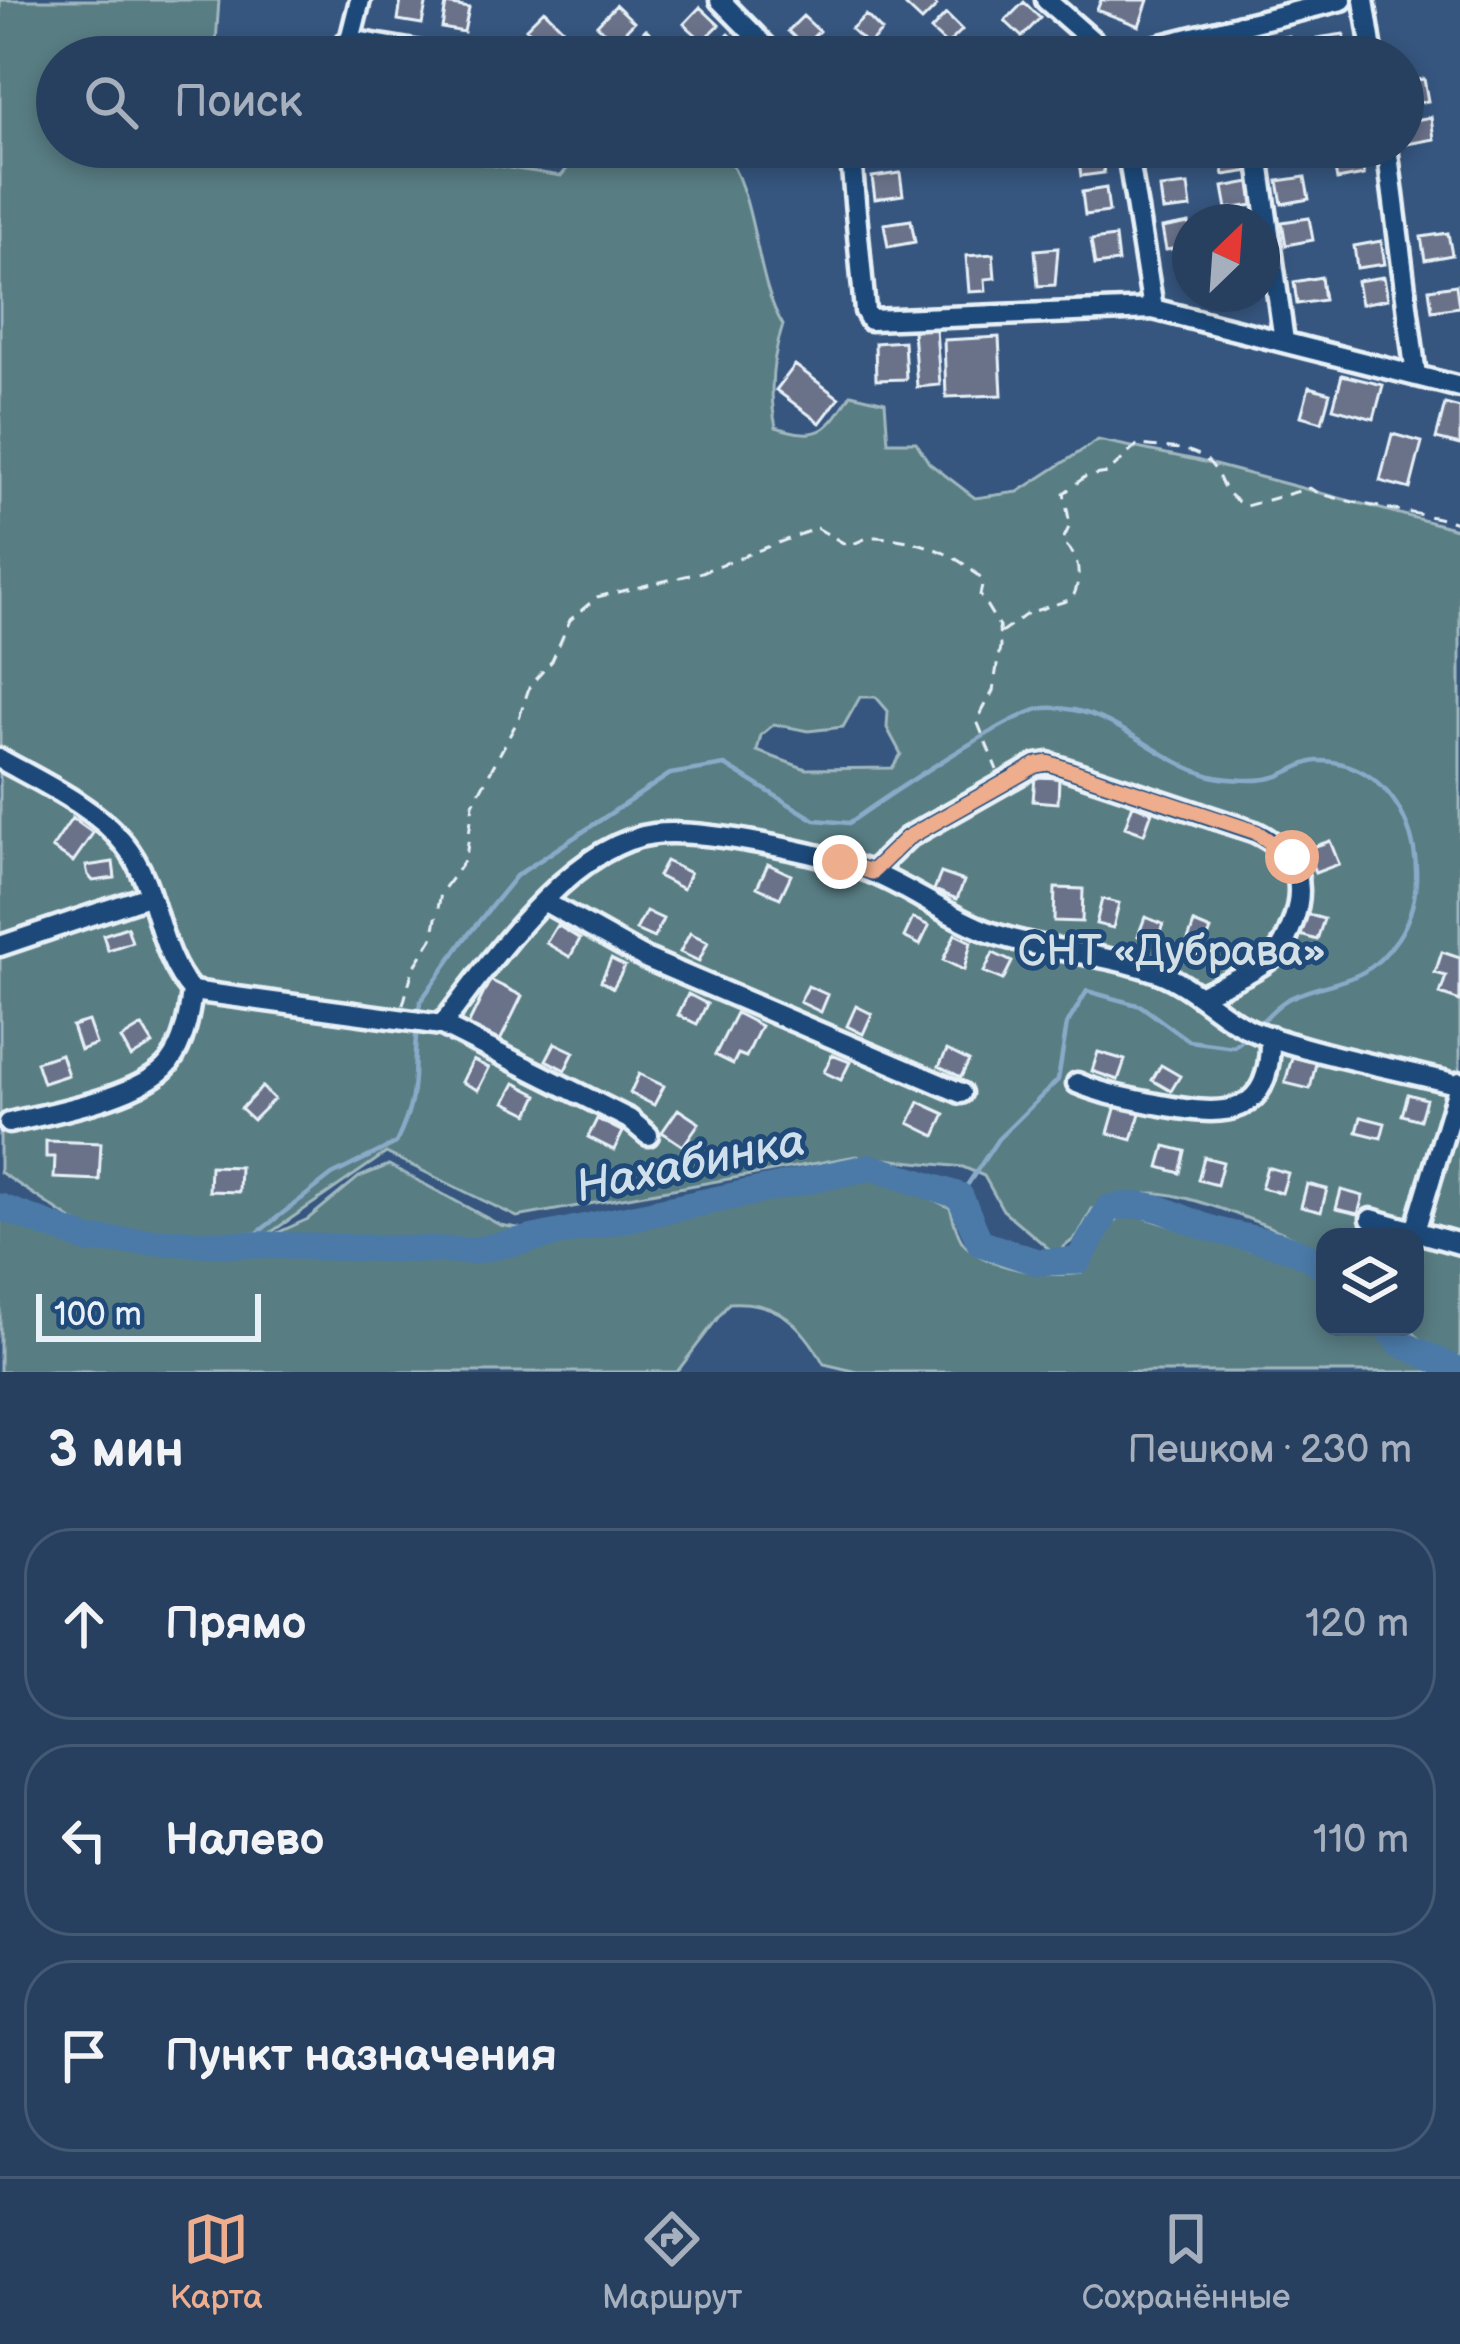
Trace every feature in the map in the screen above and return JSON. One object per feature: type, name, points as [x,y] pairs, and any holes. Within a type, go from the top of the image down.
[{"type":"street","points":[[351,36],[360,0]]},
{"type":"street","points":[[720,0],[755,36]]},
{"type":"street","points":[[1046,0],[1088,36]]},
{"type":"street","points":[[1196,36],[1342,0]]},
{"type":"street","points":[[1364,0],[1370,36]]},
{"type":"street","points":[[1240,25],[1242,36]]},
{"type":"street","points":[[852,168],[865,311],[870,320],[1153,309],[1460,387]]},
{"type":"street","points":[[1130,168],[1153,309]]},
{"type":"street","points":[[1260,168],[1284,341]]},
{"type":"street","points":[[1390,168],[1416,376]]},
{"type":"street","points":[[0,759],[60,794],[127,846],[176,973],[192,991],[435,1023],[628,1119],[648,1135]]},
{"type":"street","points":[[872,872],[907,838],[1036,765],[1048,763],[1256,832],[1278,843],[1298,872],[1301,893],[1295,918],[1277,954],[1201,995]]},
{"type":"street","points":[[435,1023],[525,919],[616,848],[653,834],[742,842],[872,872],[930,907],[994,934],[1160,973],[1264,1035],[1460,1084],[1416,1228]]},
{"type":"street","points":[[0,946],[148,896]]},
{"type":"street","points":[[545,902],[645,958],[961,1093]]},
{"type":"street","points":[[9,1124],[106,1097],[152,1077],[178,1047],[192,991]]},
{"type":"street","points":[[1077,1083],[1107,1096],[1234,1113],[1254,1097],[1271,1067],[1264,1035]]},
{"type":"street","points":[[1371,1219],[1404,1228]]},
{"type":"street","points":[[1424,1234],[1460,1244]]},
{"type":"path","points":[[999,634],[1028,613],[1072,599],[1079,578],[1070,548],[1062,542],[1070,525],[1064,493],[1086,476],[1108,472],[1138,444],[1198,454],[1209,461],[1225,496],[1246,506],[1310,488],[1326,498],[1353,498],[1460,524]]},
{"type":"path","points":[[401,1018],[405,987],[432,939],[441,893],[466,858],[472,804],[519,718],[530,685],[552,661],[570,620],[597,597],[702,572],[817,528],[847,545],[874,537],[903,539],[969,564],[983,581],[980,595],[999,634],[993,691],[977,715],[993,763]]},
{"type":"path","points":[[971,737],[984,738]]},
{"type":"green space","name":"СНТ «Дубрава»","points":[[0,0],[219,0],[216,36],[36,36],[36,168],[510,168],[561,176],[568,168],[733,168],[783,325],[773,376],[776,427],[803,433],[821,430],[851,394],[885,402],[888,442],[916,442],[929,463],[975,498],[1018,492],[1098,440],[1196,460],[1460,530],[1460,1360],[1417,1336],[1424,1336],[1424,1228],[1316,1228],[1316,1249],[1223,1210],[1147,1193],[1092,1209],[1078,1236],[1055,1254],[1003,1210],[984,1176],[963,1167],[856,1156],[517,1217],[386,1153],[270,1233],[93,1234],[0,1172]],"holes":[[[860,697],[876,697],[888,711],[887,728],[901,754],[892,768],[806,769],[757,751],[761,735],[774,724],[808,731],[843,727]]]},
{"type":"green space","points":[[389,1165],[500,1225],[570,1237],[843,1178],[887,1177],[950,1208],[961,1240],[974,1253],[1020,1270],[1054,1274],[1082,1273],[1107,1229],[1133,1214],[1249,1250],[1284,1254],[1316,1275],[1316,1336],[1382,1336],[1393,1346],[1450,1372],[858,1372],[824,1364],[797,1326],[774,1310],[729,1303],[677,1372],[0,1372],[0,1216],[49,1238],[100,1252],[230,1254],[308,1219],[359,1177]]},
{"type":"building","points":[[401,0],[427,0],[422,24],[398,20]]},
{"type":"building","points":[[912,0],[931,0],[937,6],[922,21],[906,6]]},
{"type":"building","points":[[1101,0],[1148,0],[1139,26],[1097,10]]},
{"type":"building","points":[[1024,2],[1040,18],[1023,36],[1005,21]]},
{"type":"building","points":[[446,4],[469,8],[464,32],[442,28]]},
{"type":"building","points":[[616,5],[634,22],[621,36],[609,36],[597,25]]},
{"type":"building","points":[[700,7],[719,25],[708,36],[697,36],[684,24]]},
{"type":"building","points":[[544,10],[562,28],[554,36],[534,36],[526,28]]},
{"type":"building","points":[[946,14],[962,30],[956,36],[937,36],[931,30]]},
{"type":"building","points":[[866,15],[882,31],[877,36],[858,36],[851,29]]},
{"type":"building","points":[[803,16],[819,31],[814,36],[793,36],[788,31]]},
{"type":"building","points":[[1431,117],[1434,139],[1424,141],[1424,118]]},
{"type":"building","points":[[1080,168],[1103,168],[1104,173],[1081,176]]},
{"type":"building","points":[[1223,168],[1250,168],[1251,171],[1224,175]]},
{"type":"building","points":[[1335,168],[1363,168],[1364,175],[1337,180]]},
{"type":"building","points":[[900,173],[903,195],[875,199],[872,177]]},
{"type":"building","points":[[1305,177],[1309,199],[1282,204],[1278,181]]},
{"type":"building","points":[[1250,182],[1254,204],[1226,204],[1223,187]]},
{"type":"building","points":[[1188,185],[1190,204],[1172,204],[1172,210],[1163,211],[1160,188]]},
{"type":"building","points":[[1106,188],[1109,212],[1085,215],[1082,192]]},
{"type":"building","points":[[1309,218],[1313,240],[1286,245],[1282,222]]},
{"type":"building","points":[[911,220],[915,242],[888,247],[884,224]]},
{"type":"building","points":[[1172,226],[1172,249],[1166,250],[1162,228]]},
{"type":"building","points":[[1448,233],[1452,255],[1425,260],[1421,237]]},
{"type":"building","points":[[1115,237],[1118,262],[1095,265],[1091,240]]},
{"type":"building","points":[[1381,241],[1385,264],[1357,268],[1354,246]]},
{"type":"building","points":[[1058,248],[1055,285],[1038,286],[1035,250]]},
{"type":"building","points":[[993,254],[995,278],[985,279],[986,291],[969,292],[966,256]]},
{"type":"building","points":[[1321,277],[1324,300],[1297,304],[1294,282]]},
{"type":"building","points":[[1384,277],[1388,299],[1361,304],[1357,281]]},
{"type":"building","points":[[1456,285],[1459,307],[1432,311],[1429,289]]},
{"type":"building","points":[[936,329],[940,385],[917,387],[913,330]]},
{"type":"building","points":[[999,337],[1002,395],[946,397],[944,340]]},
{"type":"building","points":[[904,341],[906,379],[876,380],[875,343]]},
{"type":"building","points":[[795,365],[839,398],[820,423],[776,390]]},
{"type":"building","points":[[1342,375],[1383,385],[1374,419],[1333,408]]},
{"type":"building","points":[[1309,387],[1330,393],[1322,422],[1301,416]]},
{"type":"building","points":[[1445,404],[1460,408],[1460,445],[1436,439]]},
{"type":"building","points":[[1392,434],[1422,442],[1410,489],[1380,481]]},
{"type":"building","points":[[1035,777],[1059,778],[1058,803],[1033,801]]},
{"type":"building","points":[[1133,804],[1152,812],[1144,834],[1125,827]]},
{"type":"building","points":[[72,818],[93,833],[73,862],[52,848]]},
{"type":"building","points":[[1330,841],[1339,864],[1315,873],[1307,849]]},
{"type":"building","points":[[666,861],[690,873],[683,889],[658,876]]},
{"type":"building","points":[[113,862],[115,878],[93,881],[88,875],[86,866]]},
{"type":"building","points":[[768,864],[791,875],[780,898],[757,887]]},
{"type":"building","points":[[941,873],[964,881],[957,899],[934,890]]},
{"type":"building","points":[[1055,888],[1083,889],[1082,922],[1054,921]]},
{"type":"building","points":[[1102,899],[1119,903],[1113,928],[1096,924]]},
{"type":"building","points":[[646,911],[663,919],[654,938],[636,930]]},
{"type":"building","points":[[1306,914],[1324,919],[1317,940],[1300,935]]},
{"type":"building","points":[[1145,917],[1163,924],[1156,943],[1138,936]]},
{"type":"building","points":[[913,918],[929,926],[920,945],[904,937]]},
{"type":"building","points":[[1194,923],[1211,930],[1201,956],[1185,949]]},
{"type":"building","points":[[557,925],[580,939],[570,957],[546,943]]},
{"type":"building","points":[[127,927],[132,942],[108,950],[103,935]]},
{"type":"building","points":[[690,933],[708,942],[699,961],[680,952]]},
{"type":"building","points":[[955,934],[971,942],[964,970],[943,960]]},
{"type":"building","points":[[1442,952],[1460,958],[1460,1001],[1440,994],[1446,976],[1435,973]]},
{"type":"building","points":[[993,953],[1012,962],[1003,980],[984,972]]},
{"type":"building","points":[[611,959],[625,966],[613,988],[601,981]]},
{"type":"building","points":[[490,980],[522,996],[499,1043],[467,1027]]},
{"type":"building","points":[[808,986],[828,995],[821,1012],[800,1002]]},
{"type":"building","points":[[688,994],[707,1004],[697,1024],[678,1015]]},
{"type":"building","points":[[856,1006],[872,1014],[863,1034],[847,1026]]},
{"type":"building","points":[[736,1013],[761,1026],[746,1057],[738,1054],[733,1064],[715,1055]]},
{"type":"building","points":[[88,1021],[96,1044],[80,1050],[72,1026]]},
{"type":"building","points":[[142,1026],[153,1044],[131,1057],[121,1039]]},
{"type":"building","points":[[555,1043],[574,1052],[565,1070],[546,1060]]},
{"type":"building","points":[[947,1050],[969,1061],[961,1077],[939,1066]]},
{"type":"building","points":[[1098,1052],[1125,1060],[1118,1080],[1092,1071]]},
{"type":"building","points":[[61,1054],[68,1075],[43,1083],[36,1062]]},
{"type":"building","points":[[832,1055],[850,1062],[841,1080],[824,1072]]},
{"type":"building","points":[[1292,1057],[1316,1063],[1310,1089],[1285,1083]]},
{"type":"building","points":[[473,1060],[489,1068],[478,1090],[462,1082]]},
{"type":"building","points":[[1161,1065],[1180,1076],[1171,1091],[1152,1080]]},
{"type":"building","points":[[639,1074],[664,1086],[654,1105],[630,1093]]},
{"type":"building","points":[[515,1083],[538,1095],[529,1114],[505,1102]]},
{"type":"building","points":[[262,1087],[274,1099],[253,1120],[241,1109]]},
{"type":"building","points":[[1408,1094],[1426,1099],[1420,1120],[1402,1115]]},
{"type":"building","points":[[919,1102],[945,1114],[935,1136],[909,1123]]},
{"type":"building","points":[[1117,1102],[1141,1110],[1132,1140],[1108,1133]]},
{"type":"building","points":[[678,1109],[699,1123],[683,1146],[662,1132]]},
{"type":"building","points":[[1361,1117],[1385,1123],[1381,1138],[1357,1132]]},
{"type":"building","points":[[597,1119],[623,1132],[614,1150],[588,1137]]},
{"type":"building","points":[[46,1141],[101,1143],[99,1180],[54,1178],[55,1157],[46,1157]]},
{"type":"building","points":[[1165,1146],[1185,1151],[1180,1173],[1159,1167]]},
{"type":"building","points":[[1204,1157],[1223,1162],[1217,1185],[1198,1180]]},
{"type":"building","points":[[210,1166],[240,1167],[239,1192],[209,1191]]},
{"type":"building","points":[[1267,1167],[1288,1173],[1282,1193],[1261,1188]]},
{"type":"building","points":[[1307,1184],[1327,1189],[1321,1212],[1301,1207]]},
{"type":"building","points":[[1341,1190],[1363,1196],[1358,1214],[1336,1209]]},
{"type":"waterway","points":[[419,1015],[420,1002],[516,876],[670,774],[725,765],[815,820],[849,823],[978,739],[1045,708],[1069,709],[1111,723],[1169,758],[1211,776],[1269,779],[1317,761],[1348,765],[1373,779],[1393,799],[1407,824],[1416,883],[1398,938],[1373,966],[1290,998],[1255,1028]]},
{"type":"waterway","points":[[960,1196],[998,1139],[1058,1080],[1067,1024],[1087,991],[1141,1006],[1189,1041],[1234,1047],[1247,1036]]},
{"type":"waterway","points":[[243,1244],[332,1175],[396,1143],[412,1096],[417,1026]]},
{"type":"waterway","name":"Нахабинка","points":[[0,1207],[88,1240],[473,1251],[871,1167],[960,1196],[980,1243],[1037,1262],[1078,1261],[1109,1208],[1137,1205],[1280,1245],[1316,1262]]},
{"type":"waterway","name":"Нахабинка","points":[[1394,1336],[1460,1371]]},
{"type":"route","points":[[840,862],[872,872],[907,838],[1036,765],[1048,763],[1256,832],[1292,857]]}]
